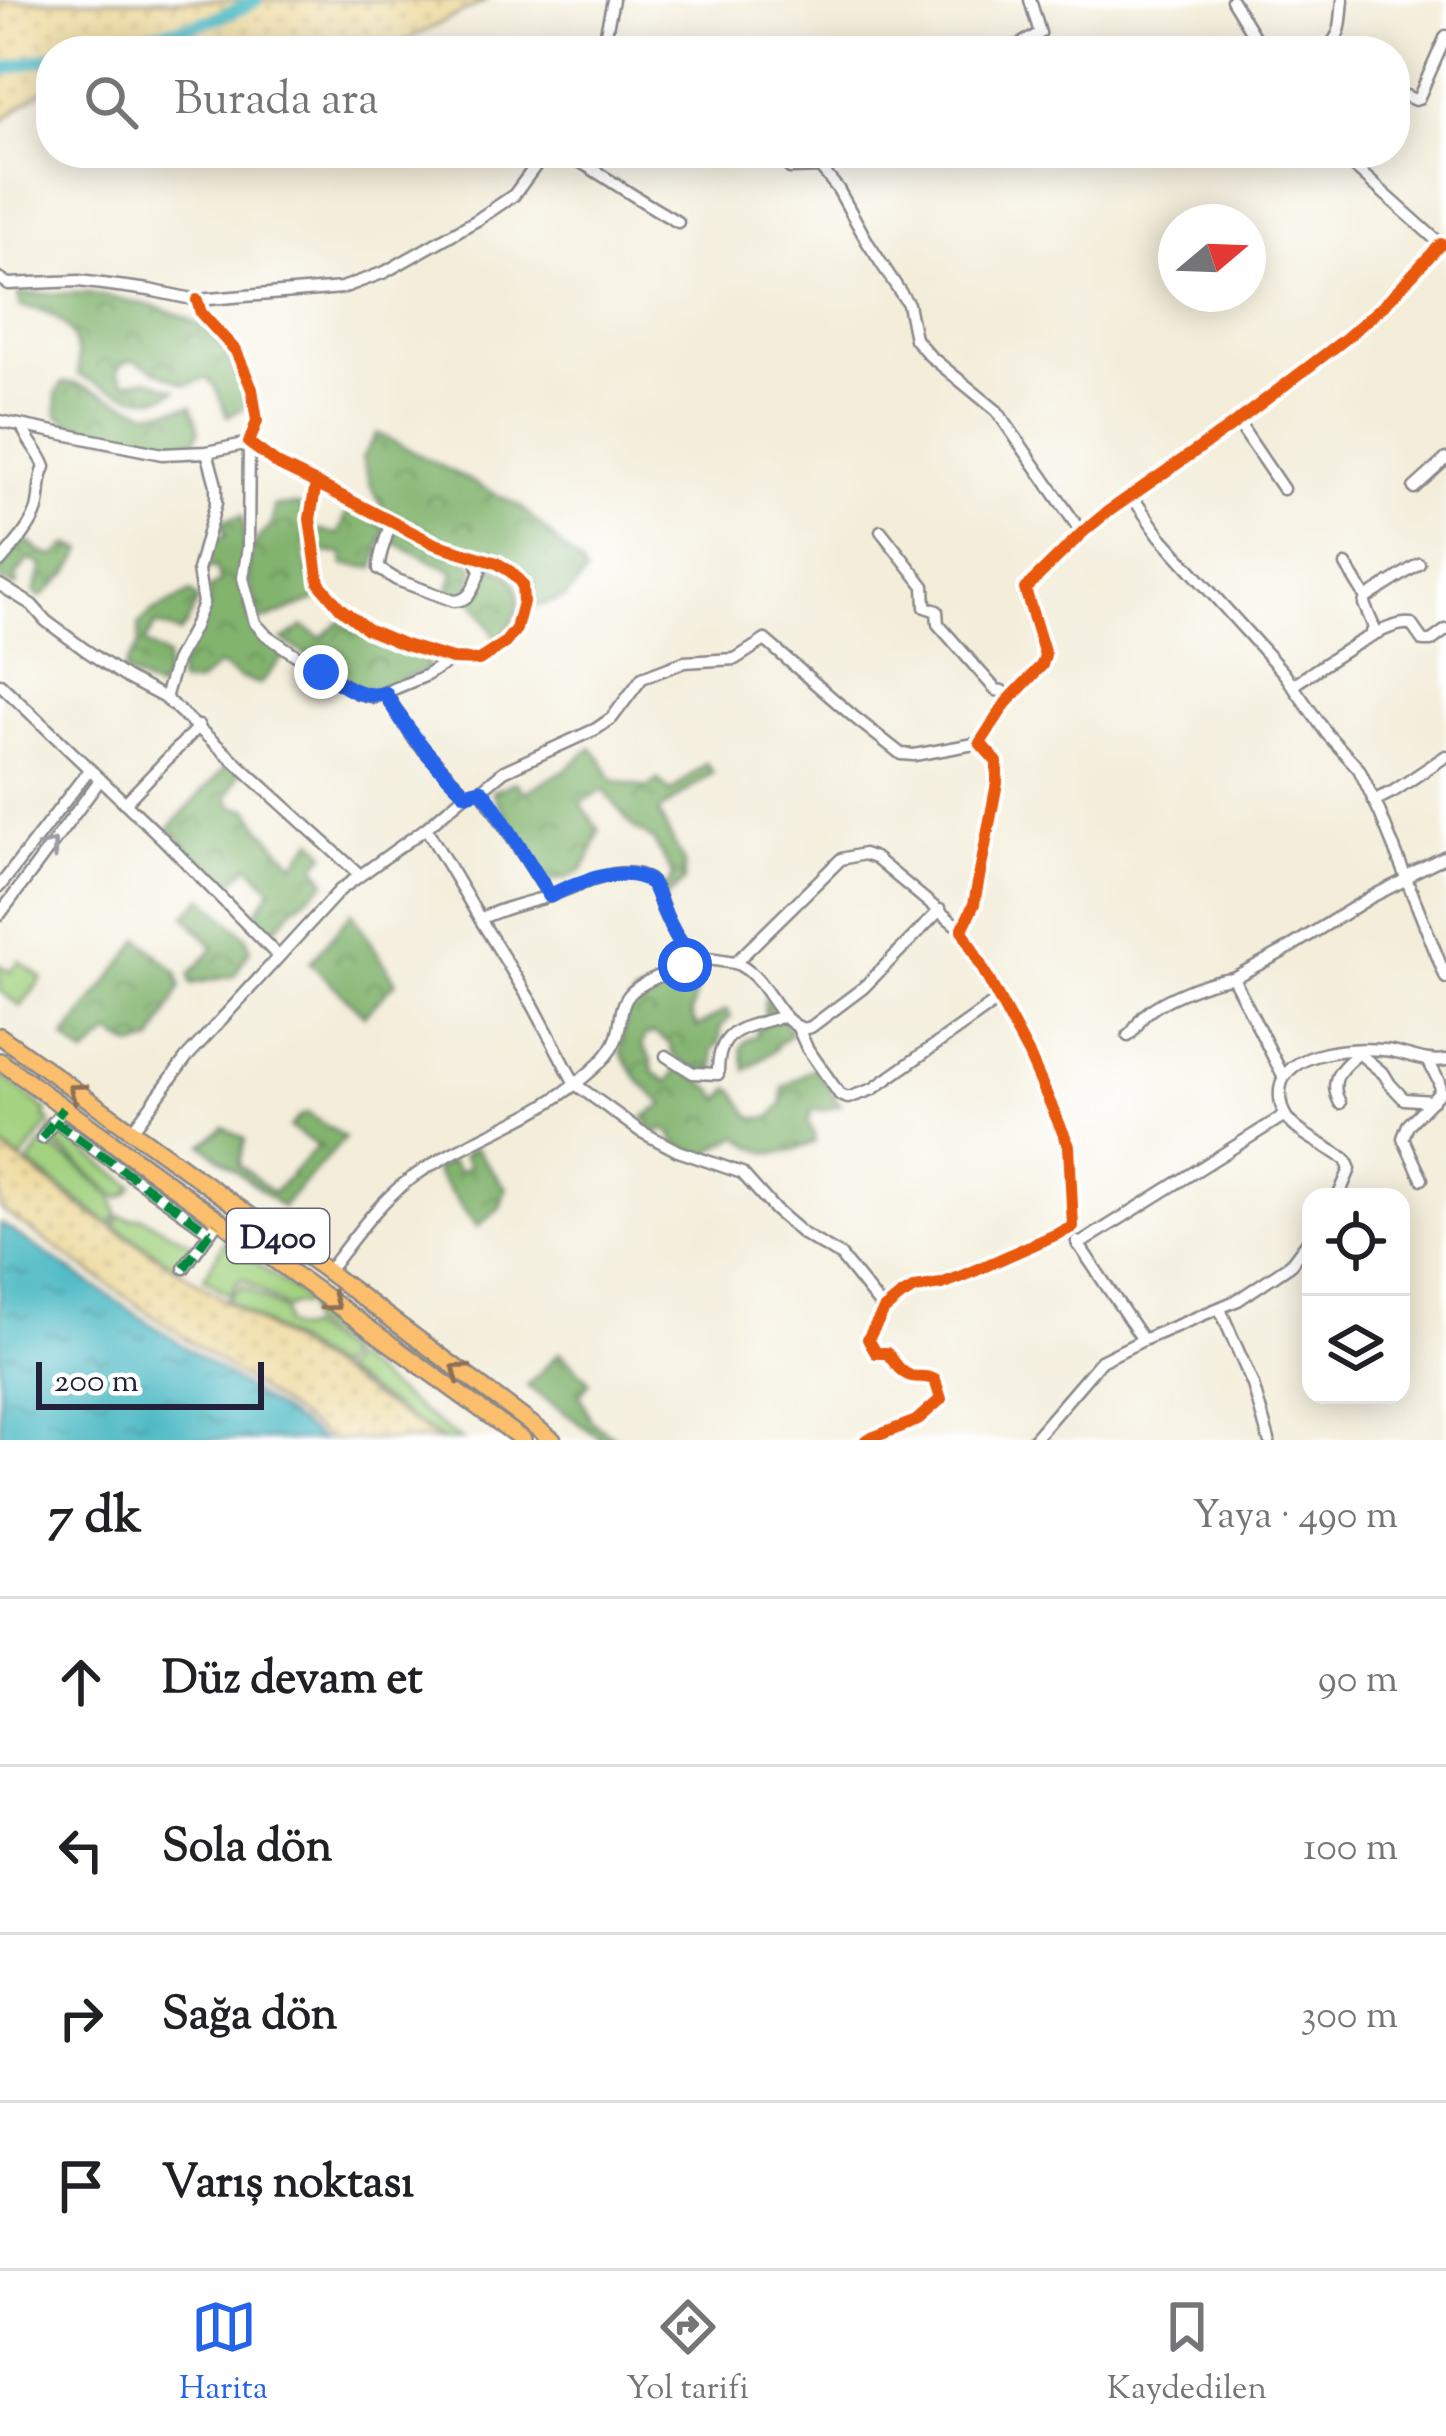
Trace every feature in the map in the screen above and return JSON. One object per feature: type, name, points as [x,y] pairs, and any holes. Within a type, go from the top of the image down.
[{"type":"highway","name":"D400","points":[[0,1036],[553,1440]]},
{"type":"highway","name":"D400","points":[[0,1061],[59,1114],[214,1227],[523,1440]]},
{"type":"street","points":[[607,36],[613,0]]},
{"type":"street","points":[[1030,0],[1040,33],[1035,36]]},
{"type":"street","points":[[1232,0],[1254,36]]},
{"type":"street","points":[[1337,36],[1342,27],[1343,0]]},
{"type":"street","points":[[1410,98],[1418,99],[1446,36]]},
{"type":"street","points":[[0,279],[8,284],[79,281],[197,300],[342,288],[385,272],[477,220],[514,194],[533,168]]},
{"type":"street","points":[[592,168],[610,184],[678,222]]},
{"type":"street","points":[[821,168],[908,304],[915,339],[997,411],[1082,532]]},
{"type":"street","points":[[132,1132],[186,1058],[340,890],[466,794],[612,718],[642,678],[684,662],[735,659],[765,640],[902,754],[980,742],[1009,700],[1042,665],[1045,655],[1025,589],[1028,583],[1082,532],[1344,340],[1443,246],[1356,168]]},
{"type":"street","points":[[197,300],[201,313],[236,351],[253,389],[257,421],[249,443],[244,578],[255,623],[321,672],[374,697],[452,659]]},
{"type":"street","points":[[0,421],[162,454],[207,452],[249,443],[280,466],[316,483],[391,520],[435,544],[512,572],[522,584],[523,602],[516,629],[505,643],[478,660],[452,659],[367,629],[340,608],[319,583],[313,556],[310,519],[316,483]]},
{"type":"street","points":[[1237,422],[1283,489]]},
{"type":"street","points":[[0,562],[38,508],[45,467],[23,428]]},
{"type":"street","points":[[165,698],[202,603],[198,570],[216,503],[207,452]]},
{"type":"street","points":[[1414,488],[1446,459]]},
{"type":"street","points":[[1131,495],[1160,536],[1293,685],[1333,742],[1359,769],[1446,978]]},
{"type":"street","points":[[391,520],[378,560],[379,568],[397,580],[462,601],[480,572],[475,555]]},
{"type":"street","points":[[881,531],[924,586],[926,607],[938,611],[938,624],[1009,700]]},
{"type":"street","points":[[1371,634],[1366,598],[1419,564]]},
{"type":"street","points":[[1346,566],[1366,598]]},
{"type":"street","points":[[0,585],[112,669],[165,698],[360,875]]},
{"type":"street","points":[[1293,685],[1371,634],[1405,622],[1423,641],[1446,631]]},
{"type":"street","points":[[0,684],[278,956]]},
{"type":"street","points":[[385,693],[414,740],[466,794]]},
{"type":"street","points":[[842,730],[854,717]]},
{"type":"street","points":[[125,803],[199,726]]},
{"type":"street","points":[[962,930],[974,904],[997,783],[997,762],[980,742]]},
{"type":"street","points":[[1374,801],[1446,756]]},
{"type":"street","points":[[0,886],[89,770]]},
{"type":"street","points":[[0,914],[100,780]]},
{"type":"street","points":[[481,790],[550,896]]},
{"type":"street","points":[[426,828],[575,1084],[640,1131],[742,1173],[803,1234],[840,1256],[884,1310]]},
{"type":"street","points":[[735,963],[822,878],[854,854],[875,858],[962,930],[1029,1055],[1069,1146],[1078,1245],[1143,1340]]},
{"type":"street","points":[[1128,1036],[1146,1013],[1197,987],[1233,978],[1446,856]]},
{"type":"street","points":[[480,920],[617,873],[636,874],[652,884],[682,946],[694,957],[735,963],[761,981],[840,1095],[848,1098],[873,1089],[1000,999]]},
{"type":"street","points":[[797,1028],[811,1027],[863,988],[940,910]]},
{"type":"street","points":[[327,1272],[388,1196],[410,1179],[575,1084],[610,1050],[622,1007],[633,991],[694,957]]},
{"type":"street","points":[[1233,978],[1283,1076],[1280,1102],[1285,1115],[1292,1125],[1346,1160],[1350,1169],[1342,1188]]},
{"type":"street","points":[[665,1056],[693,1073],[718,1074],[718,1055],[732,1033],[785,1016]]},
{"type":"street","points":[[1357,1052],[1404,1099],[1435,1100]]},
{"type":"street","points":[[1340,1103],[1334,1082],[1357,1052]]},
{"type":"street","points":[[1283,1076],[1299,1062],[1318,1055],[1394,1052],[1429,1062],[1446,1060]]},
{"type":"street","points":[[1422,1179],[1407,1150],[1404,1132],[1440,1092],[1429,1062]]},
{"type":"street","points":[[42,1138],[59,1114]]},
{"type":"street","points":[[1078,1245],[1285,1115]]},
{"type":"street","points":[[184,1268],[214,1227]]},
{"type":"street","points":[[866,1440],[916,1420],[941,1399],[935,1380],[903,1372],[887,1353],[876,1353],[869,1345],[884,1310],[915,1288],[941,1285],[1073,1227]]},
{"type":"street","points":[[1033,1440],[1101,1361],[1220,1309],[1291,1265],[1302,1250]]},
{"type":"street","points":[[1220,1309],[1253,1384],[1269,1440]]},
{"type":"green space","points":[[88,293],[164,309],[199,325],[226,352],[247,407],[227,416],[207,378],[186,385],[134,360],[121,364],[117,372],[125,383],[148,379],[176,390],[165,396],[140,397],[78,375],[76,347],[66,327],[48,313],[21,307],[18,294]]},
{"type":"green space","points":[[63,383],[75,383],[148,412],[192,406],[199,430],[196,439],[188,443],[137,440],[85,430],[57,414],[56,393]]},
{"type":"green space","points":[[377,433],[521,507],[586,575],[565,598],[535,607],[522,570],[505,558],[450,541],[383,509],[362,458]]},
{"type":"green space","points":[[300,505],[306,563],[320,598],[259,622],[250,557],[261,535],[272,526],[274,506]]},
{"type":"green space","points":[[348,509],[386,527],[374,568],[344,565],[343,554],[317,551],[315,530],[339,534]]},
{"type":"green space","points":[[242,516],[251,621],[261,638],[285,655],[260,684],[219,665],[198,683],[181,684],[181,659],[208,610],[209,589],[221,581],[215,567],[205,569],[210,542],[226,536],[221,521]]},
{"type":"green space","points":[[397,528],[472,564],[475,572],[465,596],[447,596],[454,572],[391,541]]},
{"type":"green space","points":[[29,542],[55,556],[69,544],[83,550],[69,572],[40,598],[34,592],[43,566],[30,559],[15,577],[15,587],[0,579],[0,565],[19,543]]},
{"type":"green space","points":[[490,564],[513,580],[519,599],[512,622],[497,640],[473,601]]},
{"type":"green space","points":[[191,592],[198,600],[186,626],[179,633],[156,624],[144,643],[167,657],[164,681],[157,690],[125,673],[139,645],[139,624]]},
{"type":"green space","points":[[340,621],[378,645],[423,656],[429,665],[374,690],[356,688],[283,640],[303,626],[321,638]]},
{"type":"green space","points":[[591,748],[612,780],[647,788],[658,780],[670,792],[706,763],[713,773],[658,812],[684,863],[684,881],[664,900],[660,889],[673,875],[653,840],[633,827],[604,790],[581,803],[599,830],[588,861],[570,877],[546,881],[492,792],[515,782],[525,792],[566,769]]},
{"type":"green space","points":[[229,763],[240,773],[227,798],[235,807],[249,809],[294,864],[313,840],[326,853],[316,865],[326,882],[292,909],[270,935],[255,914],[271,889],[249,865],[226,888],[169,828]]},
{"type":"green space","points":[[203,897],[246,937],[250,950],[234,976],[191,984],[189,975],[214,948],[185,916]]},
{"type":"green space","points":[[352,912],[396,982],[364,1015],[310,963]]},
{"type":"green space","points":[[140,939],[177,972],[181,986],[153,1042],[133,1047],[110,1034],[85,1056],[64,1039]]},
{"type":"green space","points":[[19,961],[42,978],[21,1007],[0,991],[0,965],[10,972]]},
{"type":"green space","points":[[675,977],[697,992],[691,1013],[697,1027],[726,1010],[731,1017],[721,1026],[720,1041],[712,1051],[714,1070],[694,1070],[655,1033],[646,1035],[642,1045],[653,1072],[668,1082],[679,1067],[721,1100],[730,1088],[734,1090],[752,1118],[769,1118],[782,1105],[783,1088],[815,1067],[840,1105],[813,1109],[808,1121],[814,1143],[775,1153],[758,1149],[739,1136],[710,1154],[698,1153],[675,1143],[672,1134],[662,1128],[659,1134],[650,1128],[644,1117],[664,1105],[639,1081],[621,1053],[621,1044],[634,996]]},
{"type":"green space","points":[[764,1000],[791,1031],[776,1049],[746,1070],[741,1049],[765,1025]]},
{"type":"green space","points":[[0,1074],[47,1111],[44,1117],[50,1122],[21,1160],[0,1144]]},
{"type":"green space","points":[[307,1113],[345,1138],[282,1207],[203,1145],[224,1127],[245,1139],[239,1165],[273,1193],[318,1146],[290,1128]]},
{"type":"green space","points":[[53,1127],[133,1186],[127,1194],[119,1198],[47,1138]]},
{"type":"green space","points":[[43,1143],[113,1198],[117,1215],[110,1224],[28,1163]]},
{"type":"green space","points":[[475,1148],[506,1188],[500,1208],[477,1227],[434,1171],[450,1161],[460,1172],[469,1166],[463,1155]]},
{"type":"green space","points":[[121,1216],[141,1217],[195,1245],[179,1269],[114,1225]]},
{"type":"green space","points":[[225,1240],[306,1299],[302,1305],[286,1308],[243,1279],[226,1293],[204,1278]]},
{"type":"green space","points":[[243,1286],[284,1311],[285,1324],[295,1330],[307,1327],[346,1355],[336,1369],[226,1299]]},
{"type":"green space","points":[[311,1303],[358,1336],[348,1351],[309,1323]]},
{"type":"green space","points":[[560,1352],[590,1382],[580,1394],[591,1421],[618,1440],[603,1440],[527,1386]]},
{"type":"green space","points":[[350,1358],[462,1440],[443,1440],[340,1372]]},
{"type":"sand","points":[[0,0],[487,0],[415,36],[36,36],[36,95],[0,122]]},
{"type":"sand","points":[[0,1146],[90,1213],[440,1440],[331,1440],[0,1209]]},
{"type":"water","points":[[0,1223],[41,1250],[323,1440],[0,1440]]},
{"type":"waterway","points":[[143,36],[212,20],[256,0]]},
{"type":"waterway","points":[[0,70],[36,61]]},
{"type":"marked path","points":[[42,1138],[63,1108]]},
{"type":"marked path","points":[[54,1121],[210,1232]]},
{"type":"marked path","points":[[184,1268],[216,1224]]},
{"type":"cycle path","points":[[866,1440],[916,1421],[941,1399],[935,1380],[907,1374],[887,1353],[876,1353],[868,1339],[884,1310],[915,1288],[963,1276],[1073,1227],[1069,1146],[1029,1055],[962,930],[974,904],[997,783],[997,762],[980,743],[1045,655],[1025,589],[1106,513],[1344,340],[1441,244]]},
{"type":"cycle path","points":[[197,300],[201,313],[236,351],[252,389],[257,421],[249,443],[279,465],[316,483],[435,544],[497,563],[511,572],[522,584],[523,602],[516,629],[505,643],[479,660],[452,659],[367,629],[340,608],[319,583],[310,519],[316,483]]},
{"type":"route","points":[[321,672],[358,693],[374,697],[385,693],[414,740],[437,766],[466,794],[481,790],[491,802],[550,896],[617,873],[636,874],[652,884],[682,946],[694,957],[685,965]]}]
